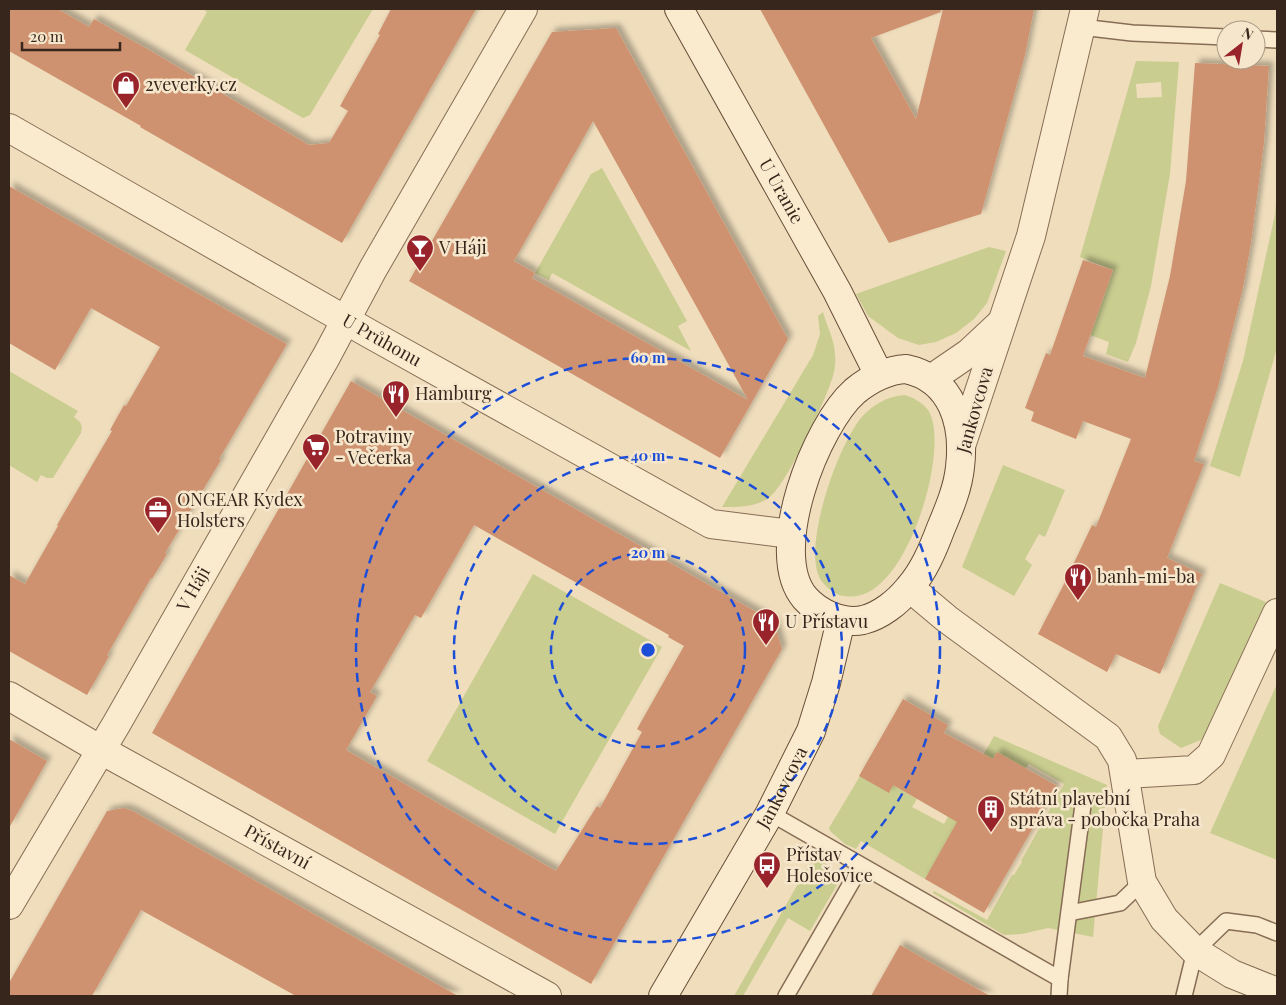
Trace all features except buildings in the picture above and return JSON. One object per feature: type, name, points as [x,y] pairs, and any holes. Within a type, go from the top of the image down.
[{"type":"street","name":"V Háji","points":[[9,905],[101,750],[373,270],[524,9]]},
{"type":"street","name":"U Uranie","points":[[679,9],[837,290],[879,375]]},
{"type":"street","name":"Jankovcova","points":[[1002,323],[969,353],[931,378],[919,372],[906,369],[892,370],[879,375],[855,391],[833,418],[815,453],[799,495],[791,534],[791,567],[799,590],[813,605],[826,614],[841,620],[863,620],[885,610],[910,588],[931,554],[951,503],[960,468],[961,446],[1002,323],[1031,236],[1083,18]]},
{"type":"street","name":"U Průhonu","points":[[9,128],[346,320],[711,524],[791,534]]},
{"type":"street","points":[[931,378],[947,395],[958,416],[961,446]]},
{"type":"street","points":[[910,588],[947,620],[1108,737],[1122,760],[1126,774],[1142,882],[1164,919],[1195,951],[1232,974],[1277,992]]},
{"type":"street","points":[[1126,774],[1194,770],[1211,755],[1277,613]]},
{"type":"street","name":"Jankovcova","points":[[663,996],[770,813],[811,731],[826,683],[841,620]]},
{"type":"street","name":"Přístavní","points":[[9,696],[101,750],[546,996]]},
{"type":"lane","points":[[1083,18],[1132,33],[1216,37]]},
{"type":"lane","points":[[1059,996],[1083,805]]},
{"type":"lane","points":[[770,813],[1060,979]]},
{"type":"lane","points":[[786,996],[861,866]]},
{"type":"lane","points":[[1069,913],[1082,912],[1120,903],[1142,882]]},
{"type":"lane","points":[[1184,996],[1195,951],[1226,921],[1257,925],[1277,933]]},
{"type":"green space","points":[[203,9],[373,9],[310,115],[303,118],[185,50],[207,12]]},
{"type":"green space","points":[[1136,61],[1179,62],[1170,174],[1151,286],[1136,343],[1128,362],[1106,354],[1109,342],[1090,335],[1113,270],[1080,257]],"holes":[[[1161,82],[1162,97],[1137,98],[1136,84]]]},
{"type":"green space","points":[[602,168],[687,321],[678,326],[691,351],[552,273],[549,280],[535,273],[591,174]]},
{"type":"green space","points":[[1277,190],[1277,348],[1240,477],[1210,466],[1243,361],[1275,214]]},
{"type":"green space","points":[[989,247],[1006,251],[987,303],[974,319],[956,333],[936,342],[919,345],[898,338],[868,316],[856,294]]},
{"type":"green space","points":[[823,312],[834,344],[834,369],[827,393],[803,445],[783,480],[767,499],[740,507],[722,507],[813,355],[820,334],[818,316]]},
{"type":"green space","points":[[9,371],[78,411],[74,417],[80,422],[82,427],[81,433],[53,478],[41,475],[37,482],[9,465]]},
{"type":"green space","points":[[905,395],[918,401],[928,410],[932,419],[935,439],[933,464],[918,521],[906,548],[892,571],[875,588],[857,596],[848,597],[840,595],[822,582],[816,566],[817,531],[827,490],[834,469],[851,433],[860,419],[880,402],[892,397]]},
{"type":"green space","points":[[1003,465],[1065,490],[1045,537],[1039,534],[1025,559],[1032,565],[1014,596],[962,567]]},
{"type":"green space","points":[[533,574],[662,647],[555,834],[427,761]]},
{"type":"green space","points":[[1220,583],[1266,602],[1203,739],[1181,748],[1160,734],[1158,726]]},
{"type":"green space","points":[[1277,684],[1277,860],[1210,833]]},
{"type":"green space","points":[[994,736],[1107,785],[1093,937],[1048,928],[1022,934],[1004,935],[933,893],[934,891],[987,920],[1012,875],[1014,875],[1022,862],[1064,784],[1029,764],[925,879],[861,841],[856,849],[845,844],[830,831],[829,828],[860,776],[893,785],[917,799],[912,807],[944,824]]},
{"type":"green space","points":[[811,861],[825,863],[835,874],[837,885],[810,931],[788,918],[743,996],[734,996]]},
{"type":"place","name":"2veverky.cz","points":[[126,109]]},
{"type":"place","name":"V Háji","points":[[420,272]]},
{"type":"place","name":"Hamburg","points":[[396,418]]},
{"type":"place","name":"Potraviny - Večerka","points":[[316,471]]},
{"type":"place","name":"ONGEAR Kydex Holsters","points":[[158,534]]},
{"type":"place","name":"banh-mi-ba","points":[[1078,601]]},
{"type":"place","name":"U Přístavu","points":[[766,646]]},
{"type":"place","name":"Státní plavební správa - pobočka Praha","points":[[991,833]]},
{"type":"place","name":"Přístav Holešovice","points":[[767,889]]}]
